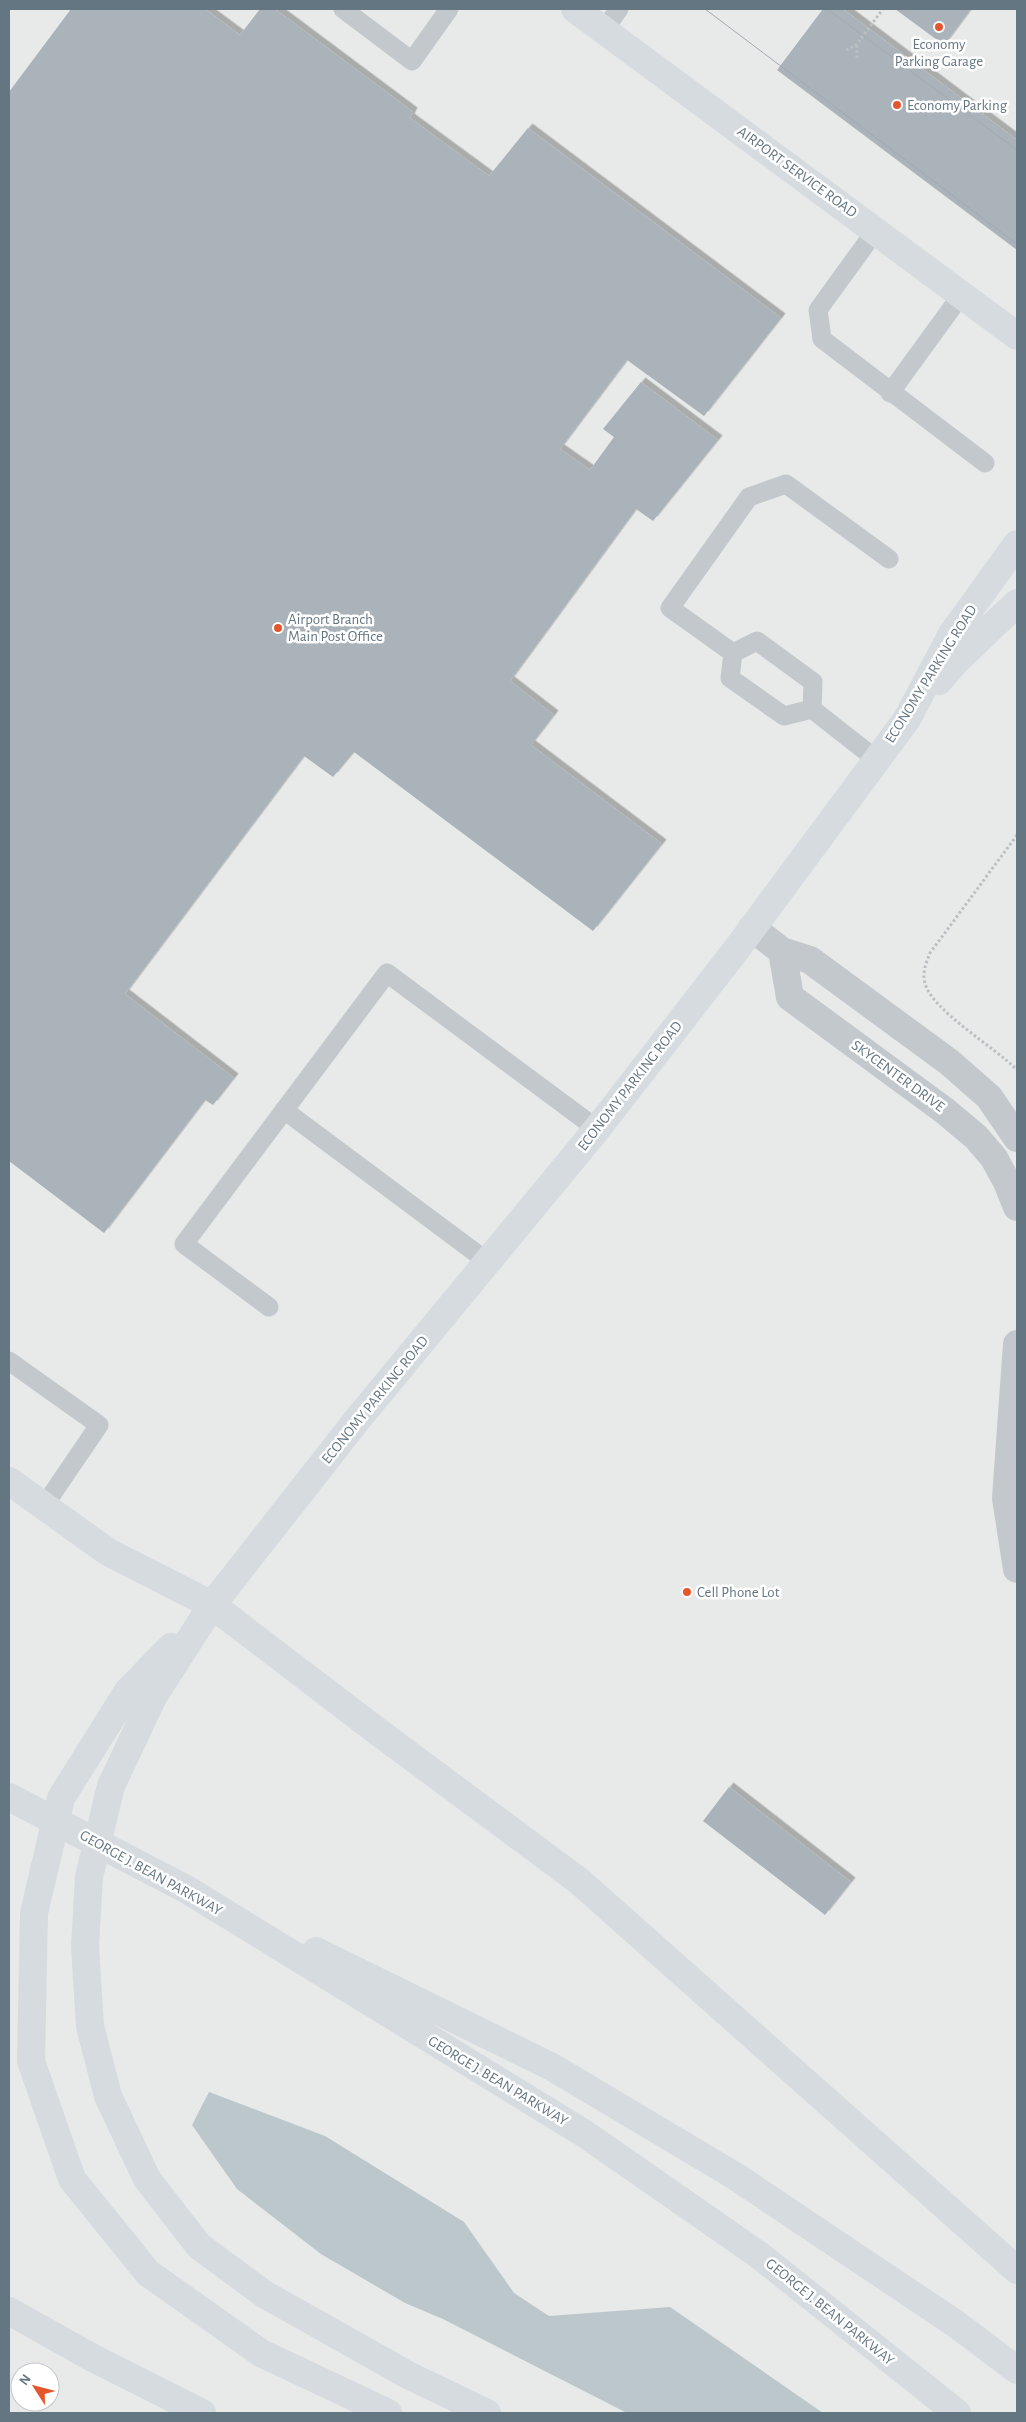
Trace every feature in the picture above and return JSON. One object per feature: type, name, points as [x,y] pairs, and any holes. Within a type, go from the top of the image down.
[{"type":"street","name":"AIRPORT SERVICE ROAD","points":[[575,9],[1017,336]]},
{"type":"street","name":"ECONOMY PARKING ROAD","points":[[212,1605],[357,1420],[597,1129],[752,928],[908,718],[952,634],[1017,544]]},
{"type":"street","points":[[908,718],[956,660],[1017,603]]},
{"type":"street","points":[[752,928],[782,951],[810,960],[964,1074],[989,1097],[1017,1138]]},
{"type":"street","name":"SKYCENTER DRIVE","points":[[782,951],[790,997],[945,1111],[976,1137],[994,1158],[1007,1182],[1017,1207]]},
{"type":"street","points":[[1016,1555],[1006,1498],[1017,1344]]},
{"type":"street","points":[[9,1481],[108,1552],[212,1605],[381,1734],[579,1881],[1017,2270]]},
{"type":"street","points":[[212,1605],[128,1691],[61,1798],[34,1913],[31,2061],[72,2179],[148,2273],[261,2353],[388,2413]]},
{"type":"street","points":[[212,1605],[153,1696],[111,1786],[89,1877],[85,1947],[90,2026],[108,2096],[147,2179],[199,2246],[264,2294],[408,2375],[486,2413]]},
{"type":"street","name":"GEORGE J. BEAN PARKWAY","points":[[9,1797],[186,1889],[585,2134],[759,2256],[957,2413]]},
{"type":"street","points":[[186,1889],[552,2067],[735,2176],[956,2324],[1017,2370]]},
{"type":"street","points":[[9,2311],[91,2357],[202,2413]]},
{"type":"lane","points":[[343,9],[412,61],[449,9]]},
{"type":"lane","points":[[603,31],[619,9]]},
{"type":"lane","points":[[876,230],[818,310],[822,339],[985,464]]},
{"type":"lane","points":[[890,392],[962,294]]},
{"type":"lane","points":[[733,653],[670,608],[750,497],[786,484],[888,559]]},
{"type":"lane","points":[[733,653],[757,641],[813,682],[812,709]]},
{"type":"lane","points":[[733,653],[730,678],[784,716],[812,709]]},
{"type":"lane","points":[[812,709],[877,760]]},
{"type":"lane","points":[[270,1307],[184,1244],[387,973],[597,1129]]},
{"type":"lane","points":[[284,1110],[488,1262]]},
{"type":"lane","points":[[9,1361],[99,1425],[44,1506]]},
{"type":"path","points":[[846,50],[858,44],[884,9]]},
{"type":"path","points":[[857,58],[858,44]]},
{"type":"path","points":[[1017,835],[930,953],[924,968],[924,983],[935,1003],[1004,1057],[1017,1070]]},
{"type":"shaded area","points":[[9,9],[1017,9],[1017,2413],[9,2413]]},
{"type":"shaded area","points":[[209,2092],[325,2136],[464,2222],[514,2293],[549,2316],[670,2307],[823,2413],[627,2413],[443,2319],[405,2303],[321,2254],[237,2189],[192,2125]]},
{"type":"building","name":"Airport Branch Main Post Office","points":[[71,9],[205,9],[240,35],[260,9],[275,9],[413,112],[410,118],[489,176],[528,128],[781,318],[704,416],[627,360],[560,449],[590,470],[614,437],[603,429],[641,382],[718,440],[653,521],[636,509],[510,681],[554,715],[531,745],[662,844],[593,931],[354,752],[333,777],[304,756],[125,994],[234,1078],[213,1105],[205,1100],[104,1233],[9,1161],[9,92]]},
{"type":"building","name":"Economy Parking","points":[[823,9],[843,9],[1017,140],[1017,250],[777,70]]},
{"type":"building","name":"Economy Parking Garage","points":[[895,9],[971,9],[944,45]]},
{"type":"building","points":[[729,1787],[851,1882],[825,1915],[703,1821]]},
{"type":"tram line","points":[[705,9],[1017,244]]},
{"type":"tram line","points":[[827,9],[1017,150]]},
{"type":"place","name":"Economy Parking Garage","points":[[939,27]]},
{"type":"place","name":"Economy Parking","points":[[897,105]]},
{"type":"place","name":"Airport Branch Main Post Office","points":[[278,628]]},
{"type":"place","name":"Cell Phone Lot","points":[[687,1592]]}]
